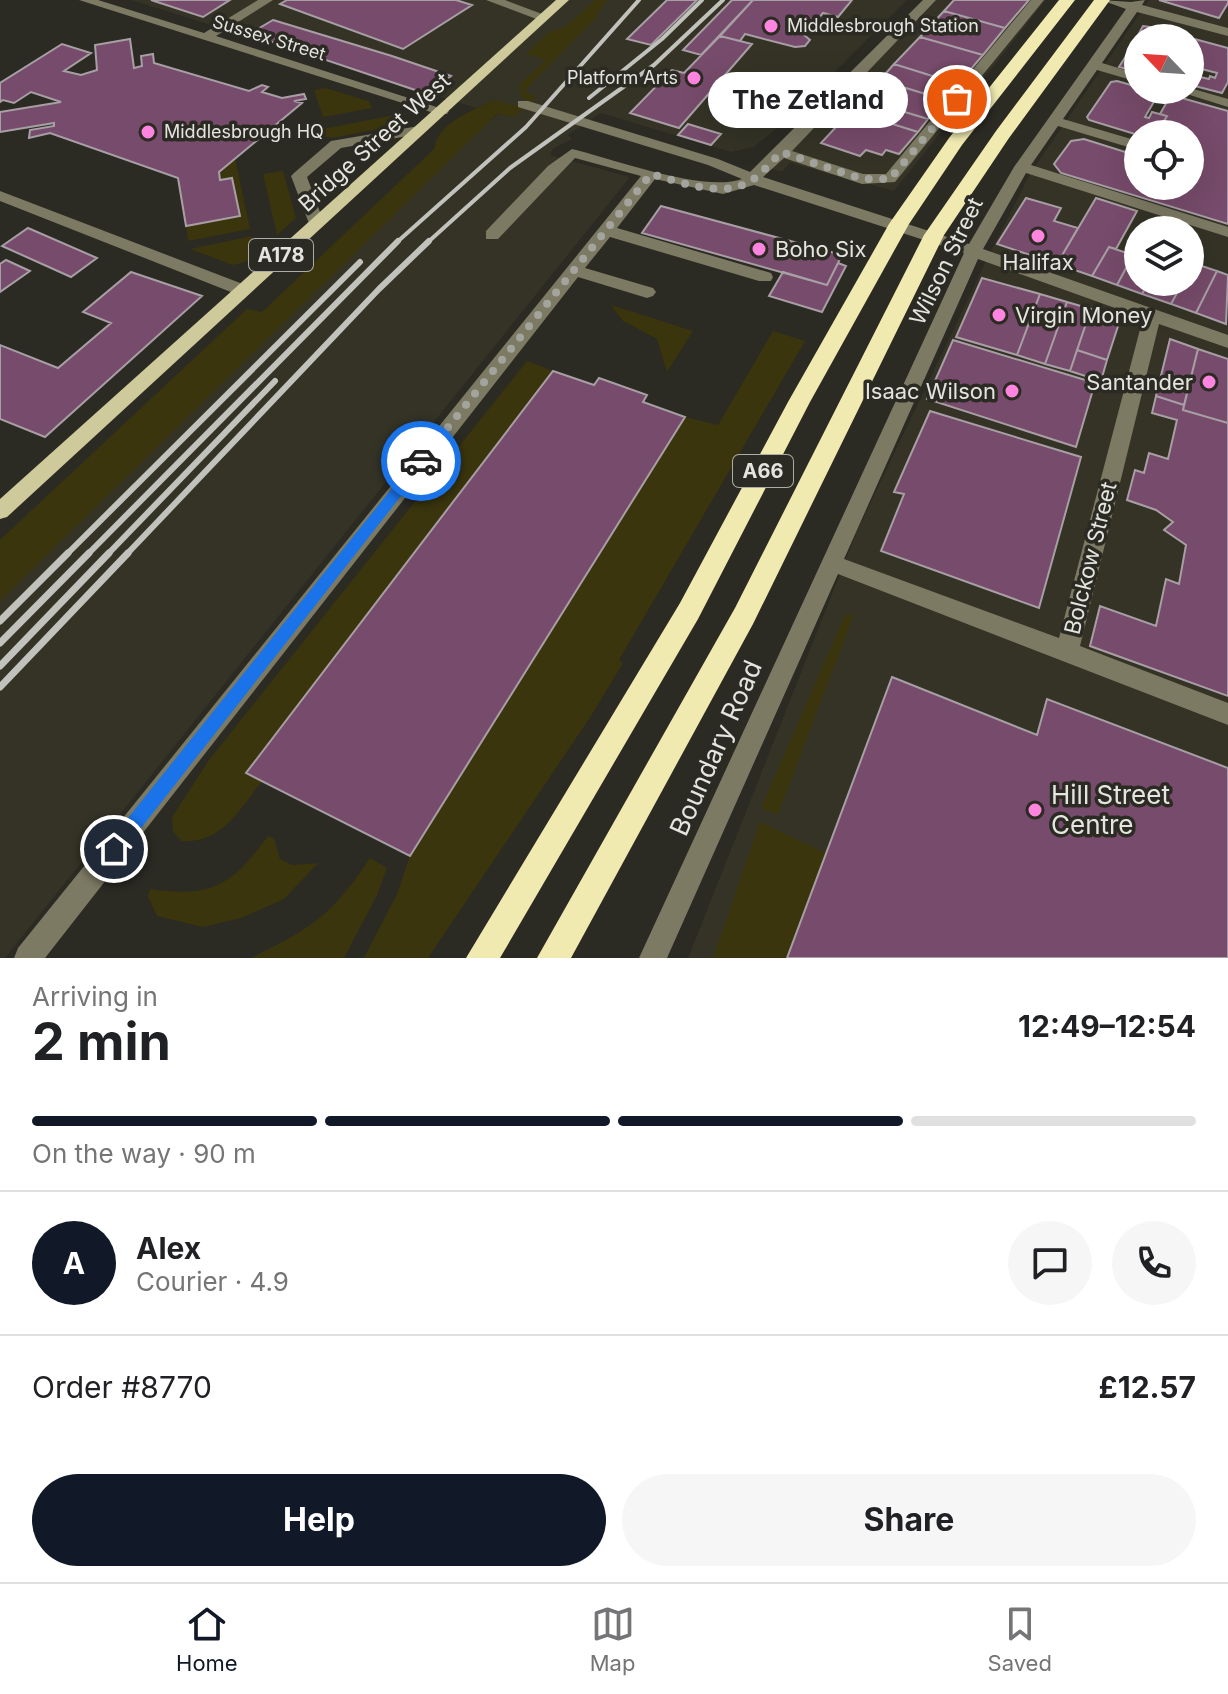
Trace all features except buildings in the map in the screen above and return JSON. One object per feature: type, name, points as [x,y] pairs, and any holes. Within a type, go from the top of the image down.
[{"type":"highway","name":"A66","points":[[482,958],[689,611],[799,402],[899,224],[955,142],[1067,0]]},
{"type":"highway","name":"A66","points":[[553,958],[744,616],[934,235],[1002,135],[1104,0]]},
{"type":"main road","name":"Bridge Street West","points":[[0,511],[563,0]]},
{"type":"street","name":"Sussex Street","points":[[85,0],[111,3],[206,37],[442,111]]},
{"type":"street","points":[[206,37],[267,0]]},
{"type":"street","points":[[492,0],[544,17]]},
{"type":"street","points":[[492,235],[553,169],[572,153],[723,189],[746,184],[930,0]]},
{"type":"street","points":[[781,152],[862,179],[890,179],[1038,0]]},
{"type":"street","points":[[1104,0],[1136,3],[1228,32]]},
{"type":"street","name":"Wilson Street","points":[[832,563],[973,251],[1022,167],[1136,3]]},
{"type":"street","points":[[1094,65],[1124,74]]},
{"type":"street","points":[[1204,96],[1228,103]]},
{"type":"street","points":[[523,104],[713,162],[856,215],[973,251],[1228,342]]},
{"type":"street","points":[[1055,121],[1124,142]]},
{"type":"street","points":[[316,223],[299,176],[336,144],[419,130]]},
{"type":"street","points":[[1022,167],[1228,232]]},
{"type":"street","points":[[28,958],[651,174]]},
{"type":"street","points":[[0,196],[242,290]]},
{"type":"street","points":[[605,230],[765,277]]},
{"type":"street","points":[[573,270],[647,292]]},
{"type":"street","name":"Bolckow Street","points":[[832,563],[1067,651],[1152,316]]},
{"type":"street","name":"Boundary Road","points":[[653,958],[832,563]]},
{"type":"street","points":[[1067,651],[1228,714]]},
{"type":"shaded area","points":[[131,0],[907,0],[784,122],[754,147],[731,152],[601,113],[568,135],[572,139],[553,149],[550,155],[630,177],[5,958],[0,958],[0,540],[247,309],[265,313],[498,114],[514,117],[494,100],[476,108]]},
{"type":"shaded area","points":[[595,0],[607,0],[594,20],[526,89],[529,94],[537,96],[531,102],[522,98],[519,85],[546,60],[526,54],[549,32],[565,27]]},
{"type":"shaded area","points":[[928,0],[1046,0],[894,191],[790,163],[782,172],[766,167]]},
{"type":"shaded area","points":[[1149,0],[1228,0],[1228,958],[688,958],[857,531],[1031,172],[1124,36],[1124,104],[1204,104],[1204,24],[1133,24]]},
{"type":"shaded area","points":[[325,88],[369,101],[372,108],[323,117],[314,90]]},
{"type":"shaded area","points":[[494,100],[524,108],[514,117],[497,114],[0,601],[0,540],[247,309],[262,312],[434,149],[449,125]]},
{"type":"shaded area","points":[[405,113],[400,125],[332,138],[317,135],[317,130]]},
{"type":"shaded area","points":[[235,158],[250,229],[188,241],[186,226],[239,215],[232,179],[220,180],[219,172]]},
{"type":"shaded area","points":[[283,171],[296,218],[277,235],[263,174]]},
{"type":"shaded area","points":[[252,236],[255,253],[246,262],[233,265],[190,249]]},
{"type":"shaded area","points":[[611,305],[693,331],[667,372],[657,339],[623,321]]},
{"type":"shaded area","points":[[773,331],[805,341],[619,660],[623,663],[591,716],[428,958],[364,958],[397,894],[410,856],[685,417],[718,425]]},
{"type":"shaded area","points":[[527,361],[553,371],[247,772],[262,781],[237,814],[219,831],[208,837],[181,841],[173,831],[172,817],[209,760]]},
{"type":"shaded area","points":[[854,614],[778,815],[761,808],[845,615]]},
{"type":"shaded area","points":[[760,822],[826,853],[787,958],[713,958]]},
{"type":"shaded area","points":[[268,836],[274,839],[280,859],[292,865],[318,863],[284,899],[241,918],[203,927],[157,916],[148,896],[150,889],[190,891],[219,884],[243,866]]},
{"type":"shaded area","points":[[370,858],[387,868],[377,895],[344,958],[251,958],[290,938],[319,918],[344,893]]},
{"type":"railway","points":[[396,243],[526,127],[639,0]]},
{"type":"railway","points":[[589,98],[662,39],[702,0]]},
{"type":"railway","points":[[427,243],[510,168],[654,65],[723,0]]},
{"type":"railway","points":[[126,555],[379,289],[429,241]]},
{"type":"railway","points":[[87,555],[396,243]]},
{"type":"railway","points":[[66,555],[360,262]]},
{"type":"railway","points":[[107,555],[275,381]]},
{"type":"railway","points":[[0,643],[89,553]]},
{"type":"railway","points":[[0,666],[109,553]]},
{"type":"railway","points":[[0,687],[128,553]]},
{"type":"railway","points":[[0,621],[66,555]]},
{"type":"way so far","points":[[421,461],[651,174],[694,185],[734,188],[754,178],[781,152],[862,179],[882,181],[897,173],[957,99]]},
{"type":"place","name":"Middlesbrough Station","points":[[771,26]]},
{"type":"place","name":"Platform Arts","points":[[694,78]]},
{"type":"place","name":"The Zetland","points":[[957,99]]},
{"type":"place","name":"Middlesbrough HQ","points":[[148,132]]},
{"type":"place","name":"Halifax","points":[[1038,236]]},
{"type":"place","name":"Boho Six","points":[[759,249]]},
{"type":"place","name":"Virgin Money","points":[[999,315]]},
{"type":"place","name":"Santander","points":[[1209,382]]},
{"type":"place","name":"Isaac Wilson","points":[[1012,391]]},
{"type":"place","name":"Hill Street Centre","points":[[1035,810]]},
{"type":"route","points":[[114,849],[421,461]]}]
